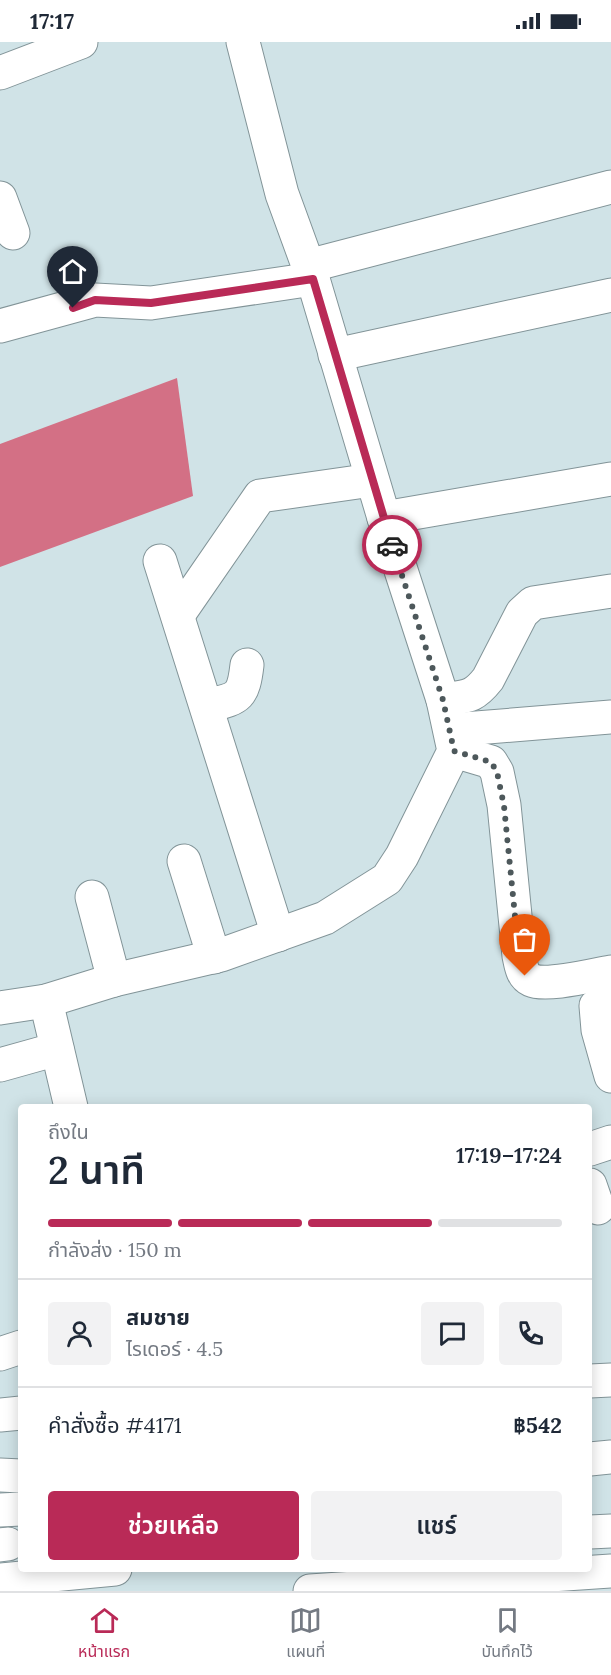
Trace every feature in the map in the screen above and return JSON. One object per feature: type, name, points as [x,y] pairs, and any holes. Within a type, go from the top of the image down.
[{"type":"main road","points":[[0,73],[81,42]]},
{"type":"main road","points":[[243,42],[282,195],[310,273],[449,727],[491,762],[497,772],[504,806],[519,956],[525,976],[533,981],[561,981],[611,972]]},
{"type":"main road","points":[[0,326],[95,300],[151,303],[310,273],[611,187]]},
{"type":"main road","points":[[0,198],[13,233]]},
{"type":"main road","points":[[335,355],[611,295]]},
{"type":"main road","points":[[384,518],[611,479]]},
{"type":"main road","points":[[178,615],[260,496],[372,480]]},
{"type":"main road","points":[[160,561],[278,936]]},
{"type":"main road","points":[[0,1008],[46,1001],[114,980],[214,957],[278,936],[325,918],[387,879],[402,856],[449,727],[481,688],[522,613],[533,603],[611,591]]},
{"type":"main road","points":[[207,706],[235,699],[242,693],[247,665]]},
{"type":"main road","points":[[449,727],[611,717]]},
{"type":"main road","points":[[184,861],[214,957]]},
{"type":"main road","points":[[92,897],[114,980]]},
{"type":"main road","points":[[611,996],[596,1006],[598,1030],[611,1076]]},
{"type":"main road","points":[[46,1001],[70,1104]]},
{"type":"main road","points":[[0,1065],[57,1049]]},
{"type":"main road","points":[[592,1148],[611,1142]]},
{"type":"main road","points":[[0,1354],[18,1348]]},
{"type":"main road","points":[[592,1381],[611,1380]]},
{"type":"main road","points":[[0,1415],[18,1413]]},
{"type":"main road","points":[[592,1459],[611,1457]]},
{"type":"main road","points":[[0,1475],[18,1476]]},
{"type":"main road","points":[[0,1510],[18,1509]]},
{"type":"main road","points":[[592,1532],[611,1532]]},
{"type":"main road","points":[[310,1591],[611,1571]]},
{"type":"main road","points":[[0,1580],[84,1572]]},
{"type":"main road","points":[[432,1591],[611,1580]]},
{"type":"shaded area","points":[[177,378],[193,496],[0,567],[0,444]]},
{"type":"way so far","points":[[392,545],[443,700],[454,751],[481,757],[491,762],[497,772],[504,806],[519,956],[521,969],[525,976]]},
{"type":"route","points":[[73,308],[95,300],[151,303],[313,279],[392,545]]}]
